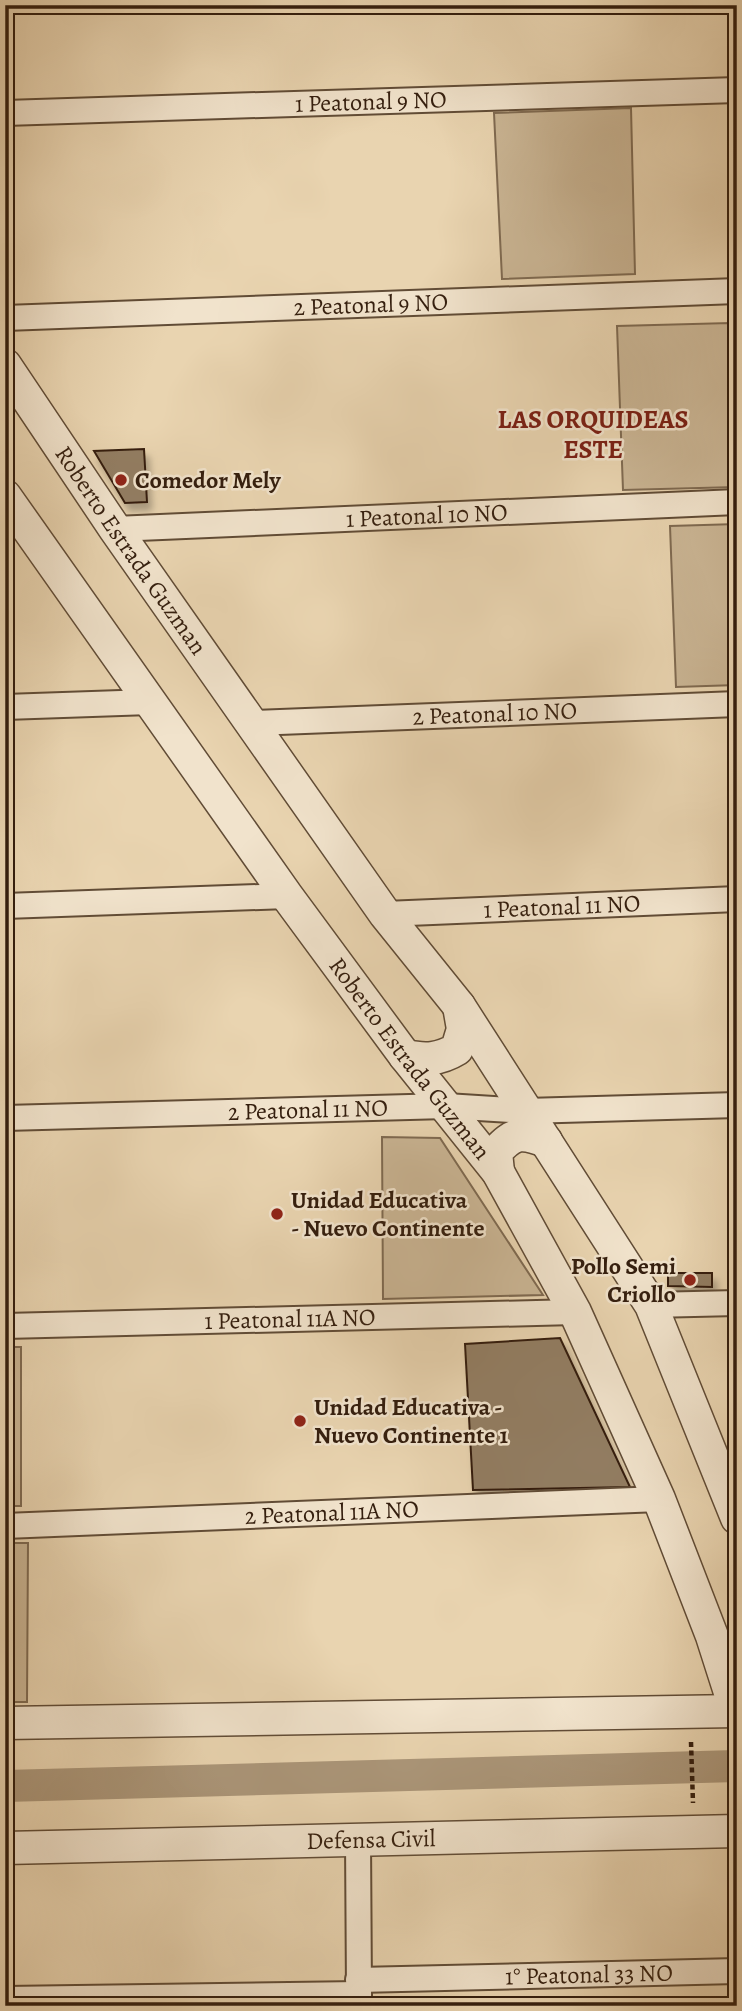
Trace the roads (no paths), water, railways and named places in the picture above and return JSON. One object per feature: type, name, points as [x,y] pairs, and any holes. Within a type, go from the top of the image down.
[{"type":"street","name":"1 Peatonal 9 NO","points":[[5,113],[737,90]]},
{"type":"street","name":"2 Peatonal 9 NO","points":[[5,318],[737,291]]},
{"type":"street","name":"Roberto Estrada Guzman","points":[[6,367],[385,914],[459,1006],[651,1305],[737,1518]]},
{"type":"street","name":"1 Peatonal 10 NO","points":[[115,528],[737,502]]},
{"type":"street","name":"Roberto Estrada Guzman","points":[[9,507],[287,896],[405,1056],[498,1172],[575,1312],[659,1499],[712,1636],[736,1711]]},
{"type":"street","points":[[5,707],[150,702]]},
{"type":"street","name":"2 Peatonal 10 NO","points":[[252,723],[737,704]]},
{"type":"street","points":[[5,906],[287,896]]},
{"type":"street","name":"1 Peatonal 11 NO","points":[[385,914],[737,899]]},
{"type":"street","points":[[405,1056],[432,1059],[444,1057],[457,1049],[463,1029],[459,1006]]},
{"type":"street","name":"2 Peatonal 11 NO","points":[[5,1118],[446,1106],[526,1111],[737,1105]]},
{"type":"street","points":[[498,1172],[496,1152],[509,1138],[526,1134],[546,1141]]},
{"type":"street","points":[[651,1305],[737,1303]]},
{"type":"street","name":"1 Peatonal 11A NO","points":[[5,1326],[575,1312]]},
{"type":"street","name":"2 Peatonal 11A NO","points":[[5,1526],[659,1499]]},
{"type":"street","points":[[5,1723],[736,1711]]},
{"type":"street","name":"Defensa Civil","points":[[5,1848],[737,1831]]},
{"type":"street","points":[[358,1839],[359,1993]]},
{"type":"street","name":"1° Peatonal 33 NO","points":[[5,1999],[359,1993],[737,1971]]},
{"type":"waterway","points":[[5,1786],[737,1766]]},
{"type":"place","name":"Comedor Mely","points":[[121,480]]},
{"type":"place","name":"Unidad Educativa - Nuevo Continente","points":[[277,1214]]},
{"type":"place","name":"Pollo Semi Criollo","points":[[690,1280]]},
{"type":"place","name":"Unidad Educativa - Nuevo Continente 1","points":[[300,1421]]},
{"type":"district","name":"LAS ORQUIDEAS ESTE","points":[[593,434]]}]
